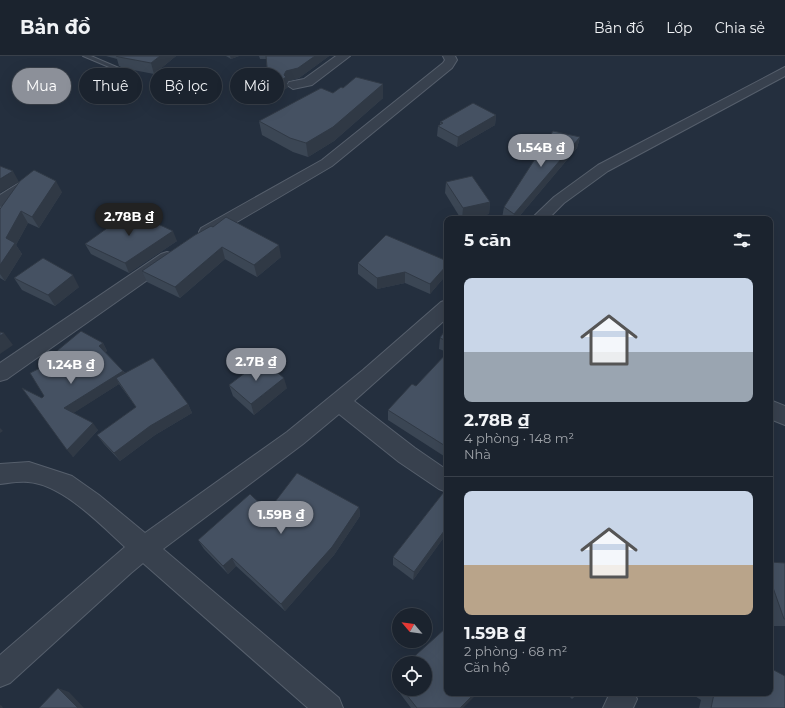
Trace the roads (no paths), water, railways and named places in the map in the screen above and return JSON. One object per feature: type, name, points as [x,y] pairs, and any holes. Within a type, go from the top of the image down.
[{"type":"street","points":[[293,85],[308,82],[344,56]]},
{"type":"street","points":[[0,372],[185,246],[327,162],[448,65],[452,60],[450,56]]},
{"type":"street","points":[[542,216],[559,200],[602,168],[785,71]]},
{"type":"street","points":[[0,202],[32,181]]},
{"type":"street","points":[[0,673],[122,564],[145,549],[295,438],[370,376],[444,310]]},
{"type":"street","points":[[338,401],[407,455],[444,480]]},
{"type":"street","points":[[773,410],[785,416]]},
{"type":"street","points":[[0,474],[29,472],[64,483],[92,502],[328,708]]},
{"type":"lane","points":[[86,56],[116,68]]}]
